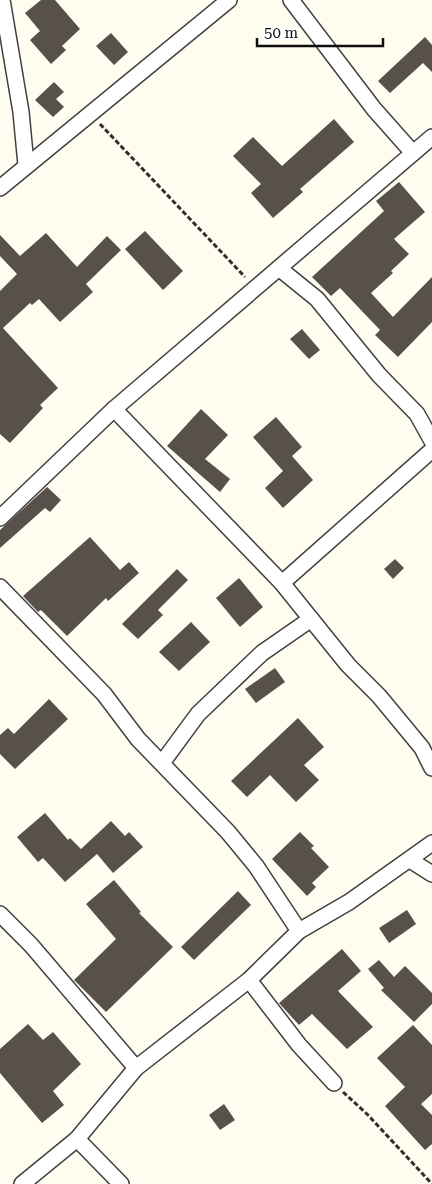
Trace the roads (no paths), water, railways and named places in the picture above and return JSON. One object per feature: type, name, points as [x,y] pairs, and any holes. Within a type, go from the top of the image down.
[{"type":"street","points":[[2,0],[21,112],[26,164]]},
{"type":"street","points":[[0,188],[26,164],[91,114],[229,0]]},
{"type":"street","points":[[292,0],[374,109],[413,153]]},
{"type":"street","points":[[2,511],[114,409],[280,269],[432,137]]},
{"type":"street","points":[[280,269],[317,299],[380,375],[417,414],[432,441]]},
{"type":"street","points":[[114,409],[282,584],[422,748],[432,768]]},
{"type":"street","points":[[282,584],[432,450]]},
{"type":"street","points":[[0,587],[104,694],[138,739],[228,832],[256,866],[299,931]]},
{"type":"street","points":[[162,763],[198,714],[262,653],[311,618]]},
{"type":"street","points":[[22,1184],[77,1139],[136,1068],[249,980],[299,931],[349,902],[432,843]]},
{"type":"street","points":[[410,860],[432,874]]},
{"type":"street","points":[[0,914],[31,945],[136,1068]]},
{"type":"street","points":[[249,980],[299,1045],[334,1083]]},
{"type":"street","points":[[77,1139],[121,1184]]}]
